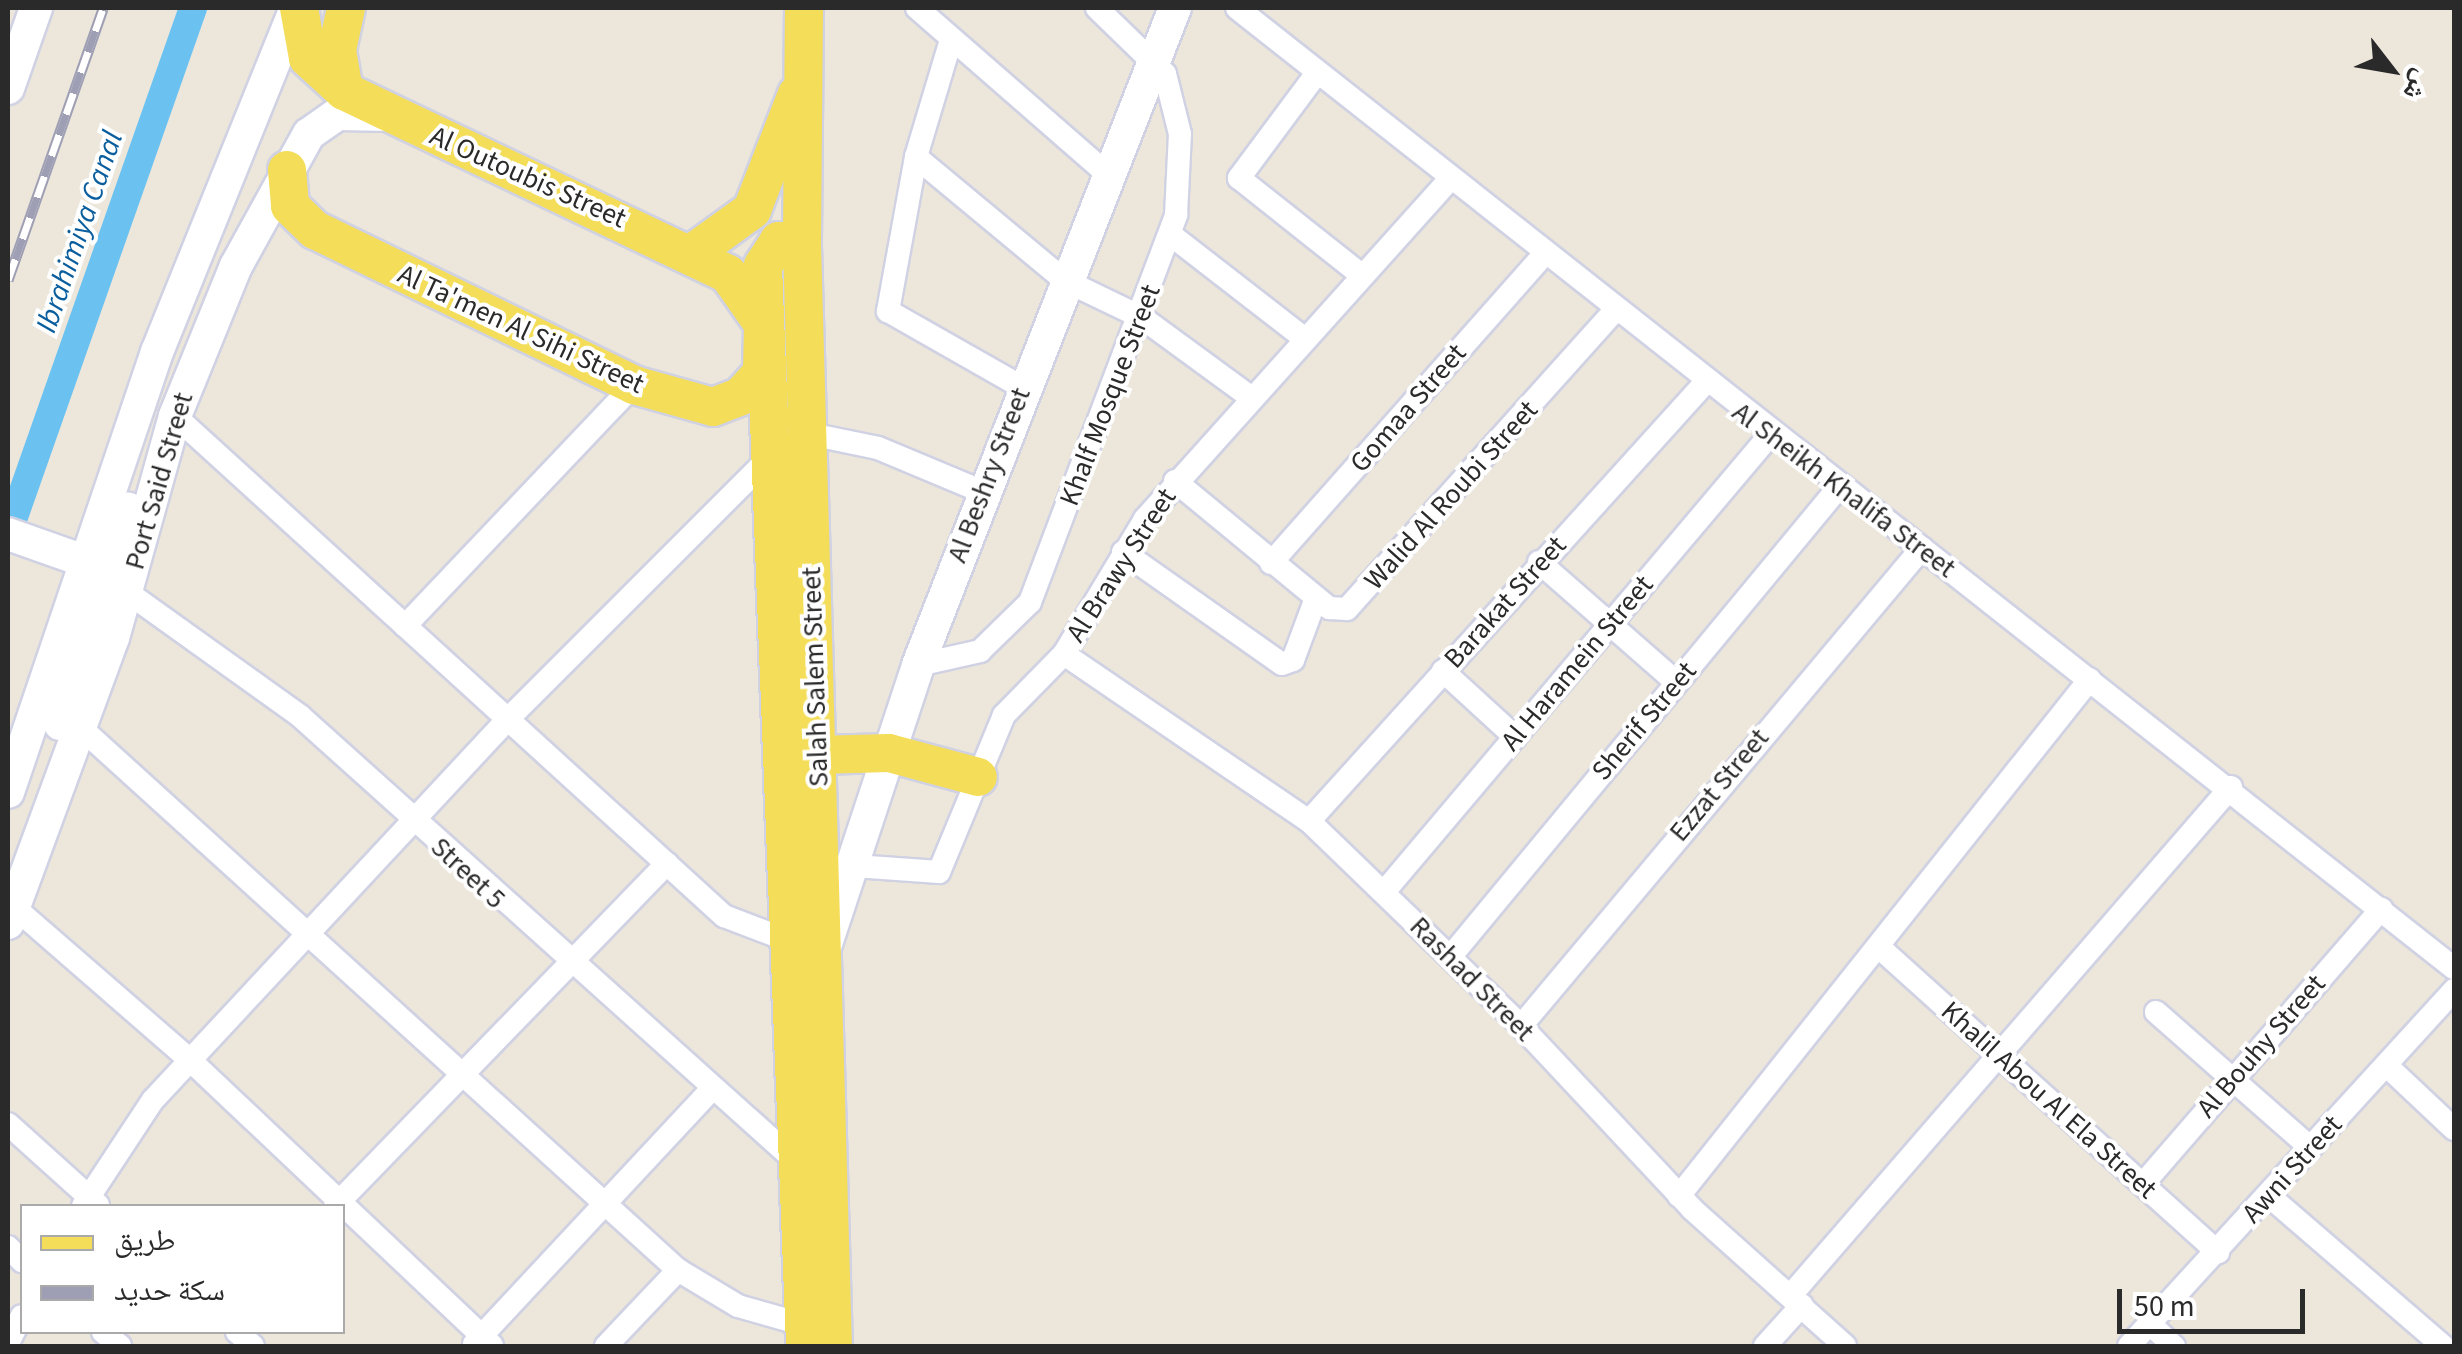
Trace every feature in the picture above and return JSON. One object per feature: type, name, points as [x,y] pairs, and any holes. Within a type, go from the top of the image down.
[{"type":"main road","points":[[8,88],[36,8]]},
{"type":"main road","name":"Al Outoubis Street","points":[[298,8],[308,58],[344,91],[694,252],[742,289],[770,343]]},
{"type":"main road","name":"Port Said Street","points":[[8,792],[157,352],[298,8]]},
{"type":"main road","points":[[344,91],[337,50],[346,8]]},
{"type":"main road","name":"Salah Salem Street","points":[[804,8],[802,246],[818,755],[800,1165],[814,1339]]},
{"type":"main road","name":"Al Beshry Street","points":[[810,946],[855,866],[918,665],[1022,387],[1175,8]]},
{"type":"main road","points":[[694,252],[752,210],[804,77]]},
{"type":"main road","name":"Port Said Street","points":[[11,915],[82,729],[127,592],[175,416],[213,315],[287,170],[322,122],[356,111],[390,115]]},
{"type":"main road","points":[[238,154],[253,137],[276,139],[287,170]]},
{"type":"main road","name":"Al Ta'men Al Sihi Street","points":[[287,170],[290,206],[315,230],[634,385],[698,408],[728,403],[762,373],[770,343]]},
{"type":"main road","name":"Salah Salem Street","points":[[802,246],[779,240],[764,258],[774,453],[810,946],[814,1339]]},
{"type":"main road","points":[[8,867],[145,450],[157,352]]},
{"type":"main road","points":[[8,534],[87,562]]},
{"type":"main road","points":[[818,755],[888,752],[978,776]]},
{"type":"street","points":[[917,8],[1106,173]]},
{"type":"street","points":[[1097,8],[1155,55]]},
{"type":"street","name":"Al Sheikh Khalifa Street","points":[[1237,8],[1546,252],[1704,384],[2232,787],[2454,968]]},
{"type":"street","points":[[951,40],[916,157],[888,311],[1022,387]]},
{"type":"street","name":"Khalf Mosque Street","points":[[918,665],[980,652],[1030,602],[1141,317],[1171,235],[1180,134],[1155,55]]},
{"type":"street","points":[[1317,73],[1240,178],[1360,274]]},
{"type":"street","points":[[916,157],[1064,280],[1141,317],[1249,396]]},
{"type":"street","name":"Al Brawy Street","points":[[855,866],[936,876],[1004,715],[1064,654],[1123,552],[1174,481],[1301,336],[1451,178]]},
{"type":"street","points":[[1171,235],[1301,336]]},
{"type":"street","name":"Gomaa Street","points":[[1271,564],[1546,252]]},
{"type":"street","name":"Walid Al Roubi Street","points":[[1316,598],[1335,611],[1352,605],[1616,310]]},
{"type":"street","name":"Barakat Street","points":[[1308,821],[1704,384]]},
{"type":"street","points":[[405,626],[634,385]]},
{"type":"street","points":[[175,416],[724,916],[810,946]]},
{"type":"street","points":[[810,434],[878,448],[983,492]]},
{"type":"street","name":"Al Haramein Street","points":[[1384,892],[1770,434]]},
{"type":"street","points":[[8,1124],[90,1203],[133,1122],[508,720],[774,453]]},
{"type":"street","points":[[1123,552],[1282,664],[1293,660],[1316,598],[1174,481]]},
{"type":"street","name":"Sherif Street","points":[[1450,956],[1838,487]]},
{"type":"street","name":"Ezzat Street","points":[[1522,1026],[1922,548]]},
{"type":"street","points":[[1539,562],[1676,682]]},
{"type":"street","name":"Street 5","points":[[127,592],[272,693],[710,1091],[800,1165]]},
{"type":"street","name":"Rashad Street","points":[[1064,654],[1308,821],[1522,1026],[1679,1196],[1845,1346]]},
{"type":"street","points":[[1443,671],[1514,737]]},
{"type":"street","points":[[1679,1196],[1880,948],[2090,678]]},
{"type":"street","points":[[82,729],[678,1270],[738,1306],[814,1339]]},
{"type":"street","points":[[1765,1346],[1797,1300],[1997,1052],[2232,787]]},
{"type":"street","points":[[11,915],[190,1060],[337,1204],[667,864]]},
{"type":"street","name":"Al Bouhy Street","points":[[2143,1184],[2381,908]]},
{"type":"street","name":"Khalil Abou Al Ela Street","points":[[1880,948],[2218,1252]]},
{"type":"street","name":"Awni Street","points":[[2129,1346],[2454,990]]},
{"type":"street","points":[[2156,1012],[2311,1148]]},
{"type":"street","points":[[2386,1065],[2454,1129]]},
{"type":"street","points":[[345,1212],[482,1343],[710,1091]]},
{"type":"street","points":[[2268,1195],[2444,1342]]},
{"type":"street","points":[[606,1346],[678,1270]]},
{"type":"street","points":[[8,1343],[20,1320]]},
{"type":"street","points":[[2150,1324],[2174,1346]]},
{"type":"waterway","name":"Ibrahimiya Canal","points":[[8,534],[193,8]]},
{"type":"railway","points":[[8,280],[103,8]]}]
